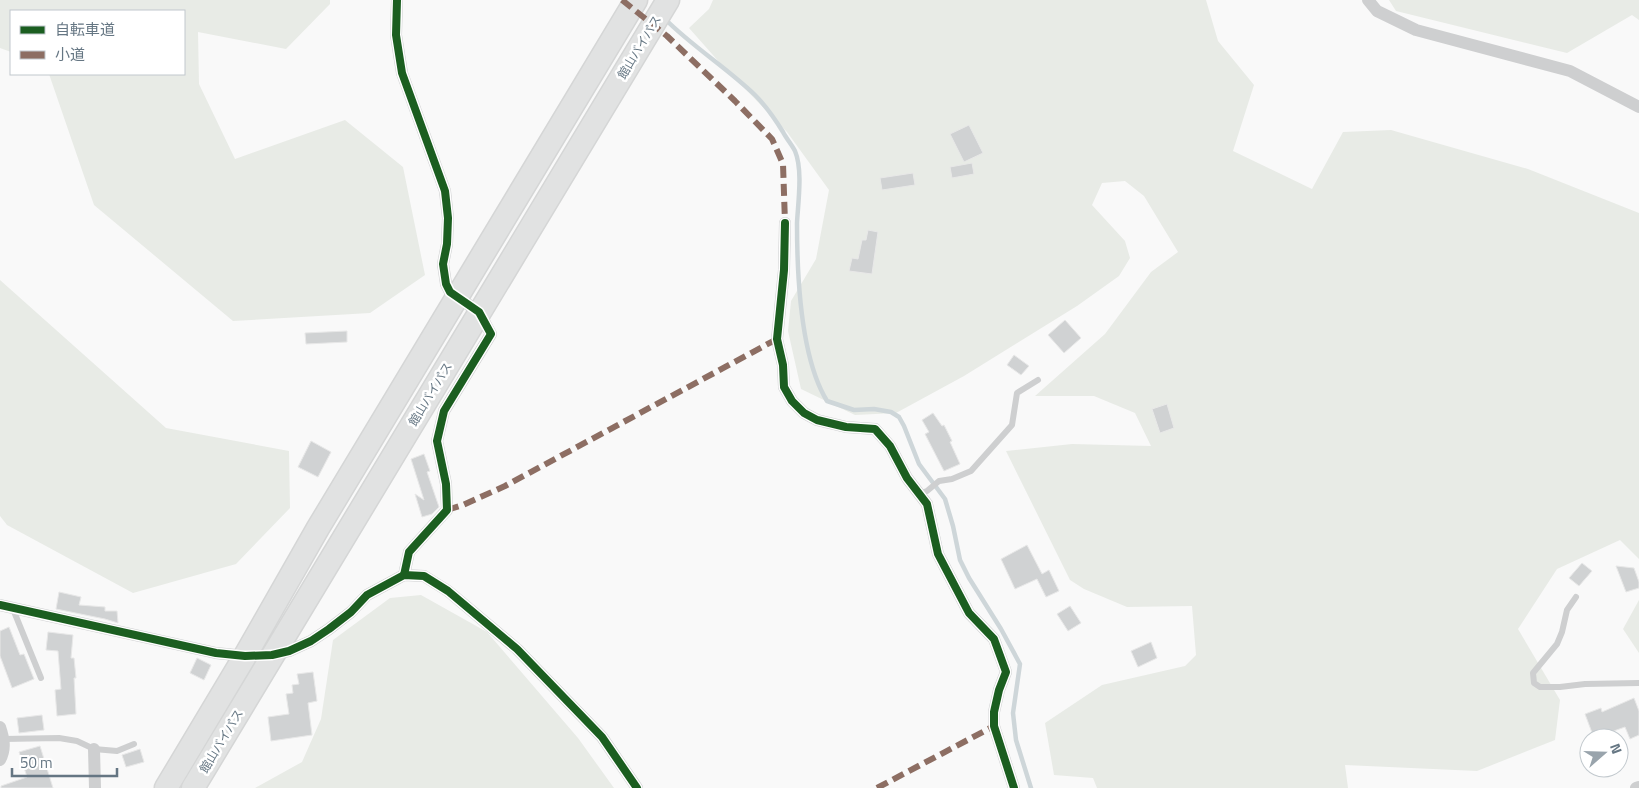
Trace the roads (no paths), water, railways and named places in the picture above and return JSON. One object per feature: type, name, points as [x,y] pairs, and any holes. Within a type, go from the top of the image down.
[{"type":"highway","name":"館山バイパス","points":[[166,788],[245,656],[318,528],[636,0]]},
{"type":"highway","name":"館山バイパス","points":[[193,788],[478,312],[668,0]]},
{"type":"street","points":[[397,0],[396,35],[402,72],[445,191],[448,218],[447,244],[443,264],[446,284],[450,292],[478,312],[491,334],[444,410],[437,441],[446,484],[447,510],[409,552],[404,575]]},
{"type":"street","points":[[1368,0],[1377,11],[1416,30],[1570,72],[1639,107]]},
{"type":"street","points":[[785,223],[784,270],[777,339],[783,365],[784,387],[792,401],[804,413],[817,420],[846,427],[875,429],[890,446],[907,478],[923,492],[938,554],[968,613],[994,639],[1006,672],[999,690],[994,712],[994,726],[1014,788]]},
{"type":"street","points":[[0,605],[216,653],[245,656],[272,655],[289,651],[312,640],[351,612],[367,595],[404,575],[424,576],[448,591],[517,649],[602,736],[638,788]]},
{"type":"street","points":[[0,760],[4,749],[2,733]]},
{"type":"street","points":[[94,749],[95,788]]},
{"type":"lane","points":[[923,492],[939,481],[971,471],[1012,425],[1017,393],[1038,380]]},
{"type":"lane","points":[[1576,598],[1566,610],[1562,632],[1557,644],[1533,673],[1534,683],[1540,687],[1560,687],[1639,682]]},
{"type":"lane","points":[[13,608],[41,678]]},
{"type":"lane","points":[[2,733],[59,738],[77,741],[94,749],[117,751],[134,744]]},
{"type":"waterway","points":[[665,19],[755,95],[774,117],[795,151],[799,167],[797,223],[799,291],[806,339],[818,383],[827,401],[854,410],[874,409],[891,412],[899,417],[919,464],[945,499],[960,560],[1020,664],[1013,713],[1016,740],[1031,788]]}]
